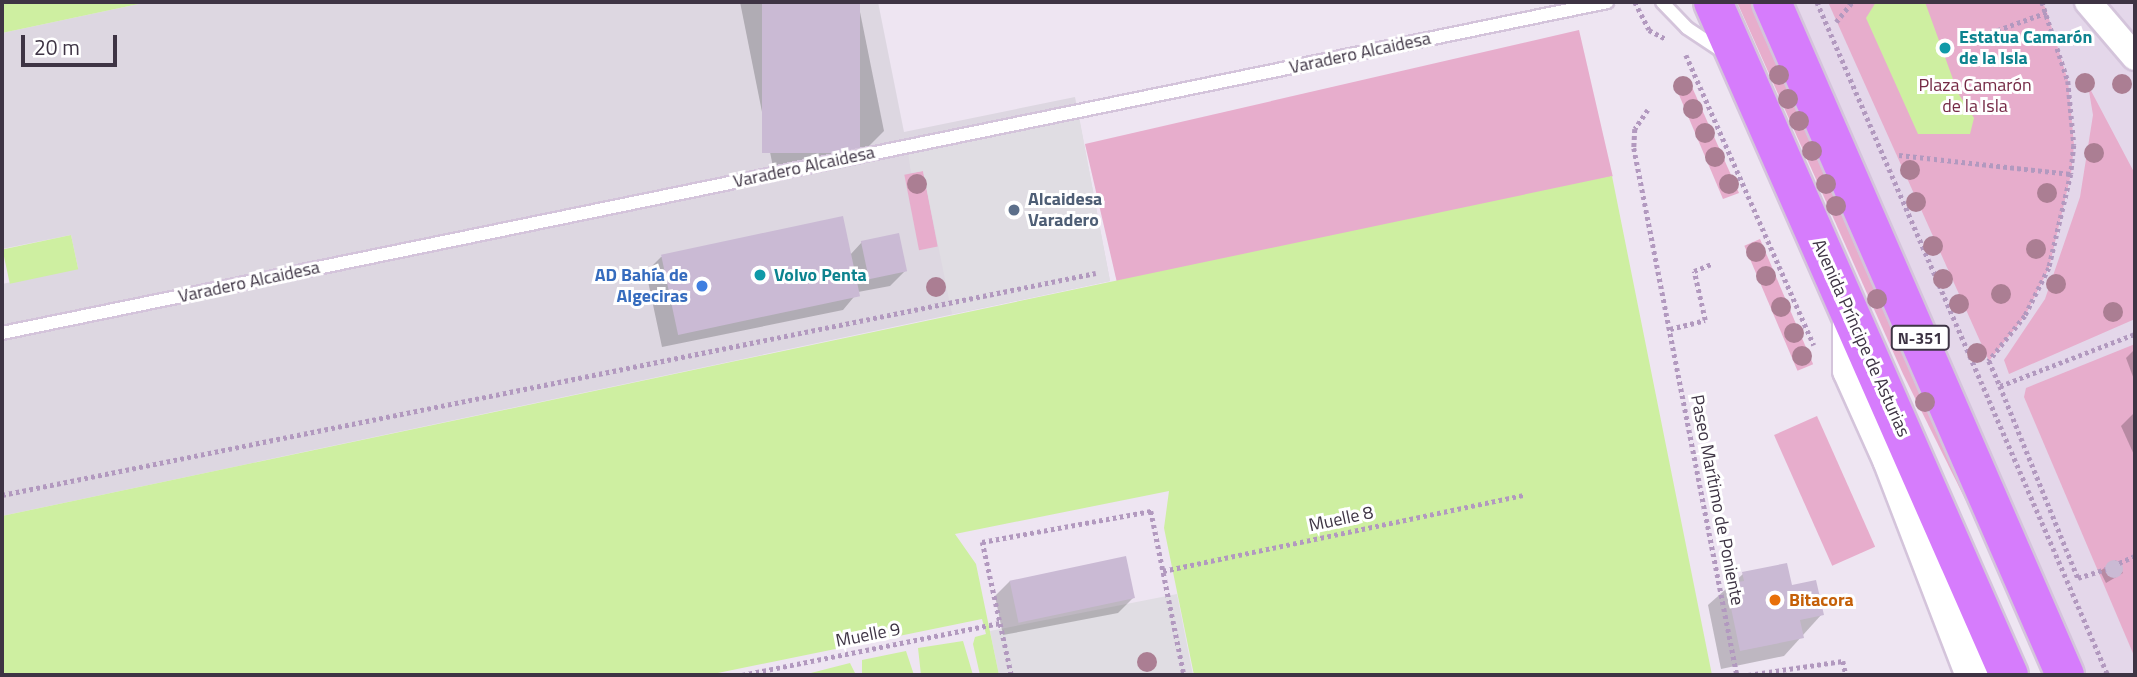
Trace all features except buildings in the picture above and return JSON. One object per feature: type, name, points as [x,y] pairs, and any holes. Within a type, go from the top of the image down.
[{"type":"highway","name":"Avenida Príncipe de Asturias","points":[[1713,2],[2009,675]]},
{"type":"highway","name":"N-351","points":[[1772,2],[2065,675]]},
{"type":"street","points":[[2088,2],[2135,57]]},
{"type":"street","points":[[1849,310],[1849,370],[1896,480],[1972,675]]},
{"type":"lane","name":"Varadero Alcaidesa","points":[[2,333],[1607,2]]},
{"type":"lane","points":[[1662,2],[1686,28],[1738,60]]},
{"type":"path","points":[[1635,2],[1649,30],[1675,43]]},
{"type":"path","points":[[1816,2],[2108,675]]},
{"type":"path","points":[[1836,22],[1852,2]]},
{"type":"path","points":[[2042,2],[2048,12],[2068,80],[2074,145],[2071,174],[2049,268],[2025,316],[1989,361],[2078,578],[2106,569]]},
{"type":"path","points":[[1984,35],[2048,12]]},
{"type":"path","points":[[1683,50],[1818,352]]},
{"type":"path","name":"Paseo Marítimo de Poniente","points":[[1648,110],[1635,129],[1634,148],[1737,675]]},
{"type":"path","points":[[1899,155],[2071,174]]},
{"type":"path","points":[[1670,329],[1706,320],[1694,271],[1711,264]]},
{"type":"path","points":[[2,495],[1096,273]]},
{"type":"path","points":[[2000,386],[2135,334]]},
{"type":"path","name":"Muelle 8","points":[[1163,571],[1524,495]]},
{"type":"path","points":[[1011,675],[982,542],[1151,511],[1184,675]]},
{"type":"path","points":[[2119,563],[2135,556]]},
{"type":"path","name":"Muelle 9","points":[[742,675],[1000,623]]},
{"type":"path","points":[[1748,675],[1843,661],[1846,675]]},
{"type":"shaded area","points":[[2,2],[148,2],[2,33]]},
{"type":"shaded area","name":"Alcaidesa Varadero","points":[[148,2],[878,2],[904,132],[1075,97],[1110,281],[2,516],[2,284],[78,268],[71,235],[2,249],[2,33]]},
{"type":"shaded area","points":[[1772,2],[2135,2],[2135,675],[2065,675]]},
{"type":"shaded area","points":[[1876,2],[1925,2],[1958,93],[1974,118],[1970,134],[1918,134],[1866,18]]},
{"type":"shaded area","name":"Alcaidesa Varadero","points":[[1078,111],[1110,281],[952,314],[923,171],[911,173],[907,146]]},
{"type":"shaded area","points":[[1612,176],[1712,675],[1194,675],[1164,528],[1169,491],[955,534],[976,564],[999,675],[2,675],[2,516]]},
{"type":"shaded area","points":[[71,235],[78,269],[10,284],[3,250]]},
{"type":"shaded area","points":[[1177,594],[1193,675],[999,675],[990,631]]},
{"type":"green space","points":[[1737,2],[1756,2],[1986,541],[1903,374]]},
{"type":"green space","name":"Plaza Camarón de la Isla","points":[[1828,2],[2042,2],[2046,9],[2068,81],[2074,145],[2071,174],[2049,268],[2025,316],[1989,361]]},
{"type":"green space","points":[[1579,30],[1613,176],[1119,290],[1085,144]]},
{"type":"green space","points":[[1688,78],[1739,193],[1723,199],[1674,83]]},
{"type":"green space","points":[[2088,85],[2135,174],[2135,319],[2009,374],[2004,360],[2045,299],[2080,197],[2093,115]]},
{"type":"green space","points":[[923,171],[938,247],[919,250],[904,175]]},
{"type":"green space","points":[[1760,239],[1813,364],[1797,371],[1744,246]]},
{"type":"green space","points":[[2135,344],[2135,658],[2024,397],[2026,388]]},
{"type":"green space","points":[[1817,416],[1875,547],[1832,566],[1774,435]]},
{"type":"pier","points":[[982,619],[986,634],[975,637],[973,644],[980,675],[973,675],[963,641],[918,648],[921,675],[914,675],[906,651],[862,660],[862,675],[856,675],[850,663],[803,675],[708,675]]},
{"type":"place","name":"Estatua Camarón de la Isla","points":[[1945,48]]},
{"type":"place","name":"Alcaidesa Varadero","points":[[1014,210]]},
{"type":"place","name":"Volvo Penta","points":[[760,275]]},
{"type":"place","name":"AD Bahía de Algeciras","points":[[702,286]]},
{"type":"place","name":"Bitacora","points":[[1775,600]]}]
